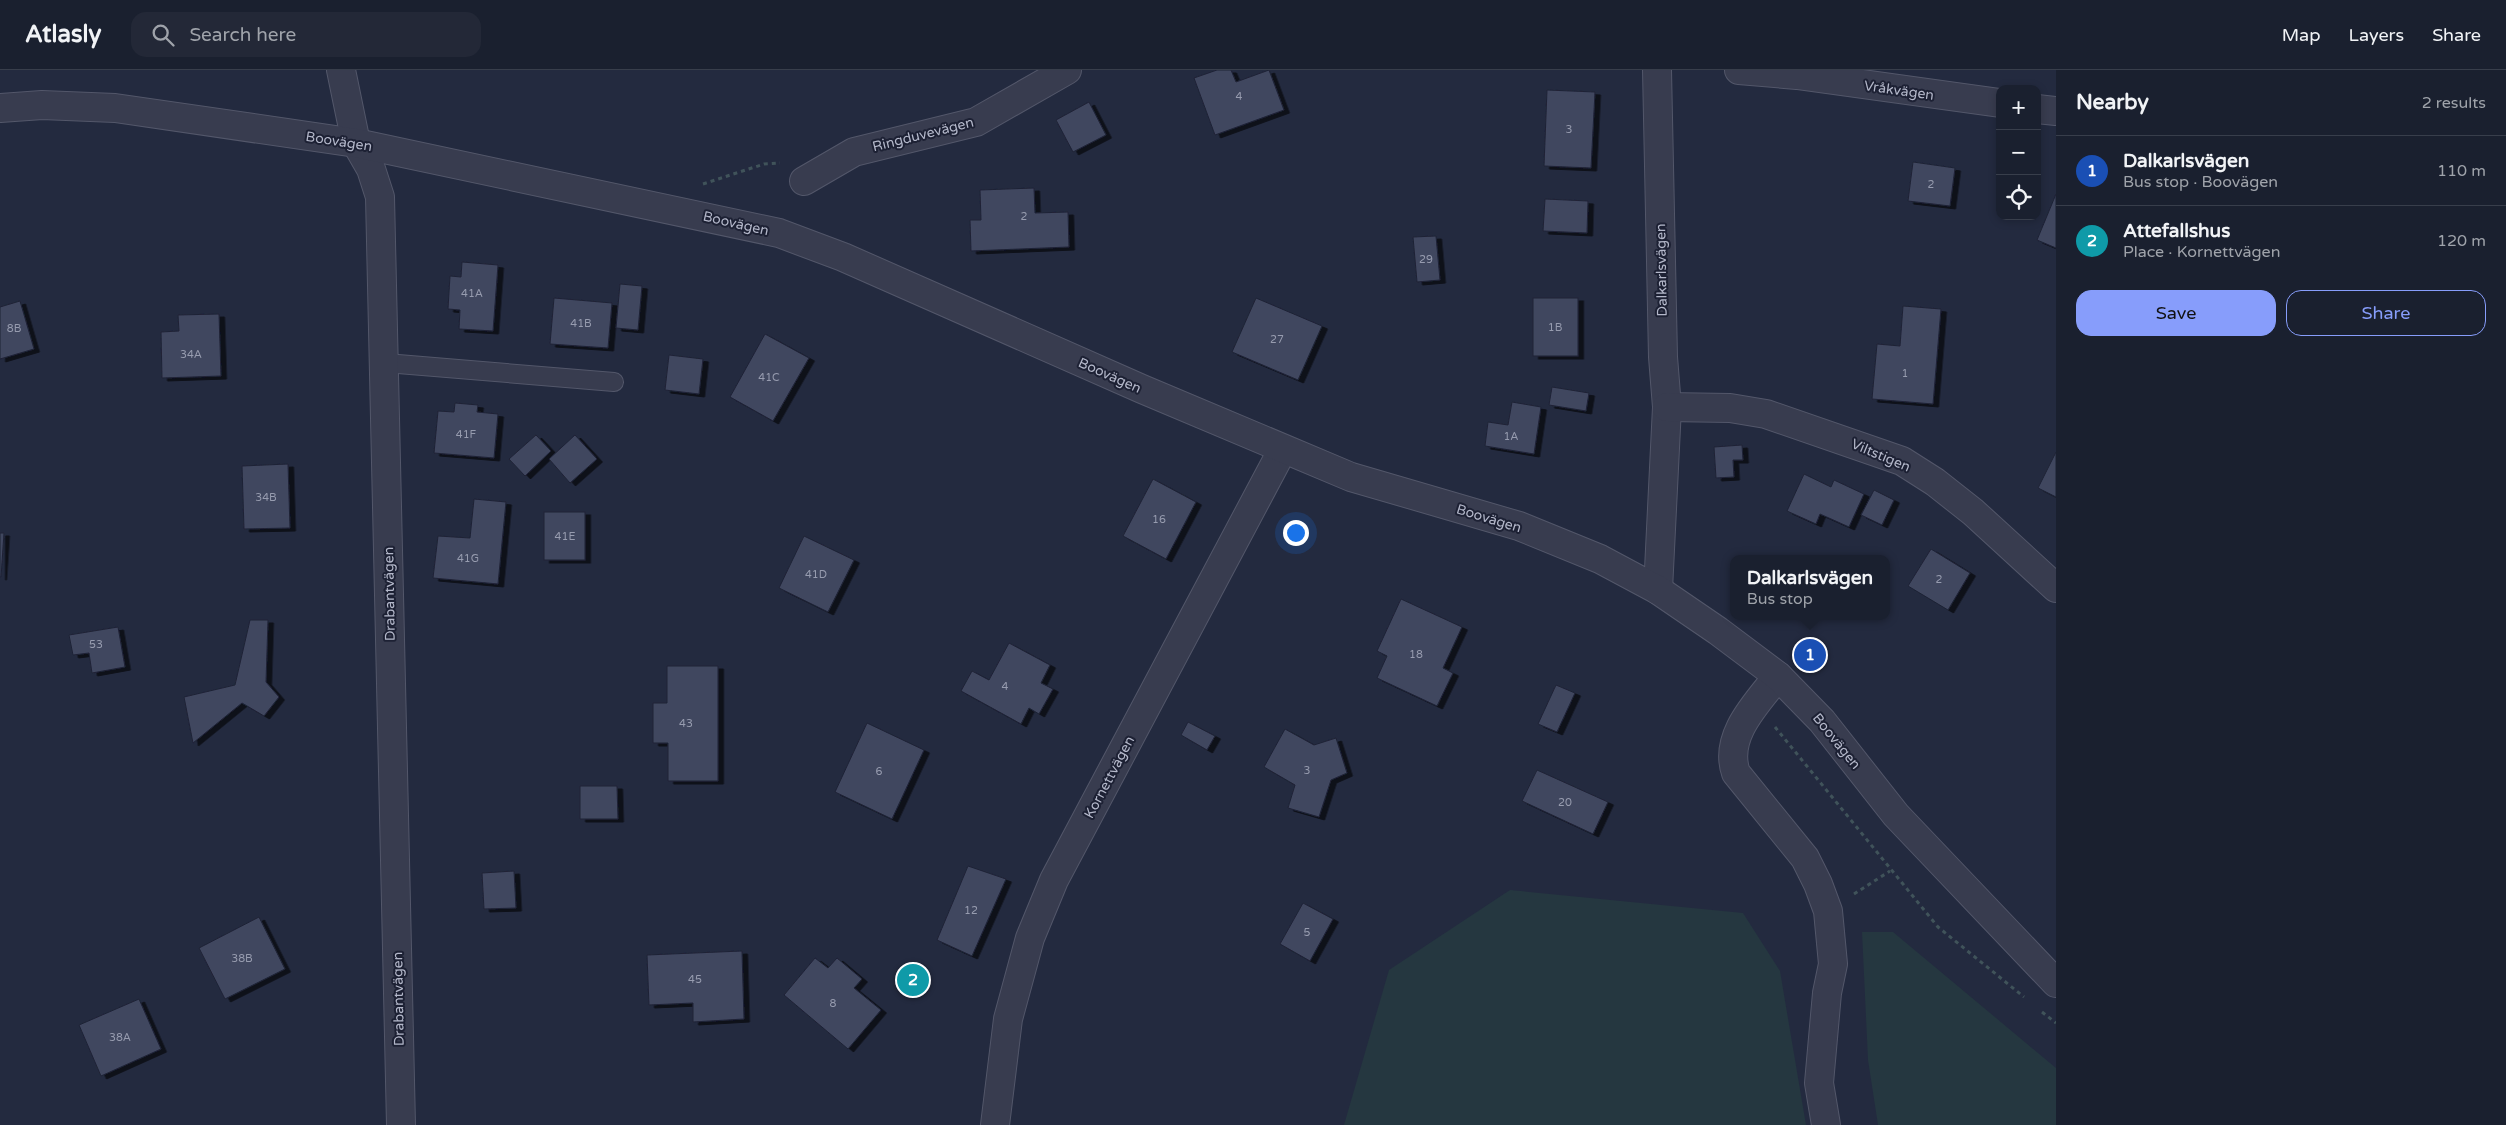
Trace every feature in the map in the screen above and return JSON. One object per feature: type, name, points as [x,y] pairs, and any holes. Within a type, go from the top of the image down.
[{"type":"street","name":"Drabantvägen","points":[[341,70],[356,143],[371,169],[380,197],[386,362],[401,1125]]},
{"type":"street","name":"Ringduvevägen","points":[[804,181],[854,152],[976,122],[1067,70]]},
{"type":"street","name":"Dalkarlsvägen","points":[[1657,70],[1663,357],[1667,407],[1658,590]]},
{"type":"street","name":"Vråkvägen","points":[[1739,70],[1797,75],[1996,103]]},
{"type":"street","name":"Boovägen","points":[[0,108],[42,105],[115,108],[356,143],[779,233],[843,258],[1283,450],[1351,477],[1519,526],[1600,558],[1658,590],[1718,631],[1778,676],[1822,721],[1896,815],[2056,983]]},
{"type":"street","points":[[2041,109],[2056,111]]},
{"type":"street","name":"Viltstigen","points":[[1667,407],[1730,408],[1766,414],[1902,461],[1935,482],[1973,512],[2056,588]]},
{"type":"street","name":"Kornettvägen","points":[[995,1125],[1008,1019],[1030,938],[1054,880],[1283,450]]},
{"type":"street","points":[[1778,676],[1745,720],[1736,739],[1732,759],[1736,772],[1805,858],[1818,884],[1828,911],[1832,964],[1827,994],[1819,1083],[1826,1125]]},
{"type":"lane","points":[[386,362],[614,382]]},
{"type":"path","points":[[686,212],[691,189],[720,177],[764,164],[798,162],[804,181]]},
{"type":"path","points":[[1757,704],[1890,871],[1938,927],[2030,1002]]},
{"type":"path","points":[[1828,911],[1890,871]]},
{"type":"path","points":[[2038,1008],[2056,1023]]},
{"type":"shaded area","points":[[1510,890],[1743,913],[1780,971],[1806,1125],[1344,1125],[1389,970]]},
{"type":"shaded area","points":[[1862,932],[1893,932],[2056,1068],[2056,1125],[1878,1125],[1868,1060]]},
{"type":"building","points":[[1217,70],[1231,70],[1236,82],[1269,70],[1284,110],[1215,135],[1194,78]]},
{"type":"building","points":[[1547,90],[1595,92],[1591,168],[1544,166]]},
{"type":"building","points":[[1089,102],[1106,135],[1073,152],[1056,120]]},
{"type":"building","points":[[1913,162],[1955,168],[1950,206],[1908,201]]},
{"type":"building","points":[[1034,188],[1035,213],[1068,212],[1069,247],[971,251],[970,220],[981,220],[980,190]]},
{"type":"building","points":[[2056,194],[2056,248],[2037,240]]},
{"type":"building","points":[[1545,199],[1588,201],[1587,233],[1543,231]]},
{"type":"building","points":[[1436,236],[1440,280],[1417,282],[1413,237]]},
{"type":"building","points":[[462,262],[498,265],[493,331],[459,329],[460,310],[448,309],[450,276],[461,277]]},
{"type":"building","points":[[620,284],[642,286],[638,330],[616,328]]},
{"type":"building","points":[[554,298],[612,303],[608,348],[550,344]]},
{"type":"building","points":[[1256,298],[1322,326],[1298,380],[1232,352]]},
{"type":"building","points":[[1533,298],[1578,298],[1578,356],[1533,356]]},
{"type":"building","points":[[20,301],[34,349],[0,359],[0,307]]},
{"type":"building","points":[[1903,306],[1941,309],[1933,404],[1872,399],[1877,344],[1900,346]]},
{"type":"building","points":[[219,314],[221,376],[162,378],[161,332],[179,331],[178,315]]},
{"type":"building","points":[[765,334],[809,358],[773,421],[730,397]]},
{"type":"building","points":[[669,355],[703,359],[699,394],[665,390]]},
{"type":"building","points":[[1552,387],[1589,393],[1586,411],[1549,405]]},
{"type":"building","points":[[1512,402],[1541,407],[1534,454],[1485,446],[1488,422],[1508,425]]},
{"type":"building","points":[[455,403],[478,405],[477,412],[498,414],[494,458],[434,453],[438,411],[454,412]]},
{"type":"building","points":[[536,435],[551,451],[525,476],[509,459]]},
{"type":"building","points":[[575,435],[597,459],[570,483],[549,459]]},
{"type":"building","points":[[1742,445],[1743,460],[1733,460],[1734,477],[1716,478],[1714,447]]},
{"type":"building","points":[[2056,452],[2056,497],[2038,488]]},
{"type":"building","points":[[288,464],[290,528],[244,529],[242,466]]},
{"type":"building","points":[[1804,474],[1831,487],[1834,480],[1864,494],[1849,527],[1820,514],[1816,524],[1787,511]]},
{"type":"building","points":[[1153,479],[1196,502],[1166,559],[1123,536]]},
{"type":"building","points":[[1874,490],[1894,500],[1882,525],[1861,515]]},
{"type":"building","points":[[474,499],[506,502],[498,584],[433,578],[438,536],[470,538]]},
{"type":"building","points":[[544,512],[585,512],[585,560],[544,560]]},
{"type":"building","points":[[0,533],[4,533],[1,577],[0,577]]},
{"type":"building","points":[[804,536],[854,560],[828,612],[779,588]]},
{"type":"building","points":[[1931,549],[1970,573],[1948,610],[1908,586]]},
{"type":"building","points":[[1401,599],[1462,627],[1443,668],[1453,673],[1437,706],[1377,678],[1387,656],[1377,651]]},
{"type":"building","points":[[250,620],[268,620],[266,682],[279,697],[264,716],[242,703],[193,743],[184,697],[235,685]]},
{"type":"building","points":[[118,627],[125,667],[92,673],[89,653],[73,655],[69,635]]},
{"type":"building","points":[[1009,643],[1050,665],[1041,683],[1053,689],[1039,714],[1029,708],[1021,724],[961,691],[972,671],[989,680]]},
{"type":"building","points":[[667,666],[718,666],[718,781],[668,781],[668,743],[653,743],[653,703],[667,703]]},
{"type":"building","points":[[1556,685],[1575,693],[1557,732],[1538,724]]},
{"type":"building","points":[[1188,722],[1215,736],[1207,750],[1181,735]]},
{"type":"building","points":[[867,723],[924,750],[892,819],[835,792]]},
{"type":"building","points":[[1285,729],[1314,745],[1336,738],[1347,773],[1331,780],[1319,817],[1288,808],[1295,785],[1264,767]]},
{"type":"building","points":[[1537,770],[1608,802],[1593,834],[1522,801]]},
{"type":"building","points":[[580,786],[617,786],[618,819],[580,819]]},
{"type":"building","points":[[968,866],[1006,879],[972,956],[937,940]]},
{"type":"building","points":[[514,871],[516,908],[484,909],[482,873]]},
{"type":"building","points":[[1303,903],[1333,919],[1310,961],[1280,944]]},
{"type":"building","points":[[259,917],[285,969],[225,999],[199,948]]},
{"type":"building","points":[[742,951],[744,1019],[693,1022],[693,1003],[649,1005],[647,955]]},
{"type":"building","points":[[815,958],[828,968],[837,958],[862,979],[854,988],[881,1010],[848,1049],[784,995]]},
{"type":"building","points":[[921,972],[924,982],[905,990],[901,977]]},
{"type":"building","points":[[139,999],[161,1049],[101,1076],[79,1025]]},
{"type":"place","name":"Dalkarlsvägen","points":[[1810,655]]},
{"type":"place","name":"Attefallshus","points":[[913,980]]}]
